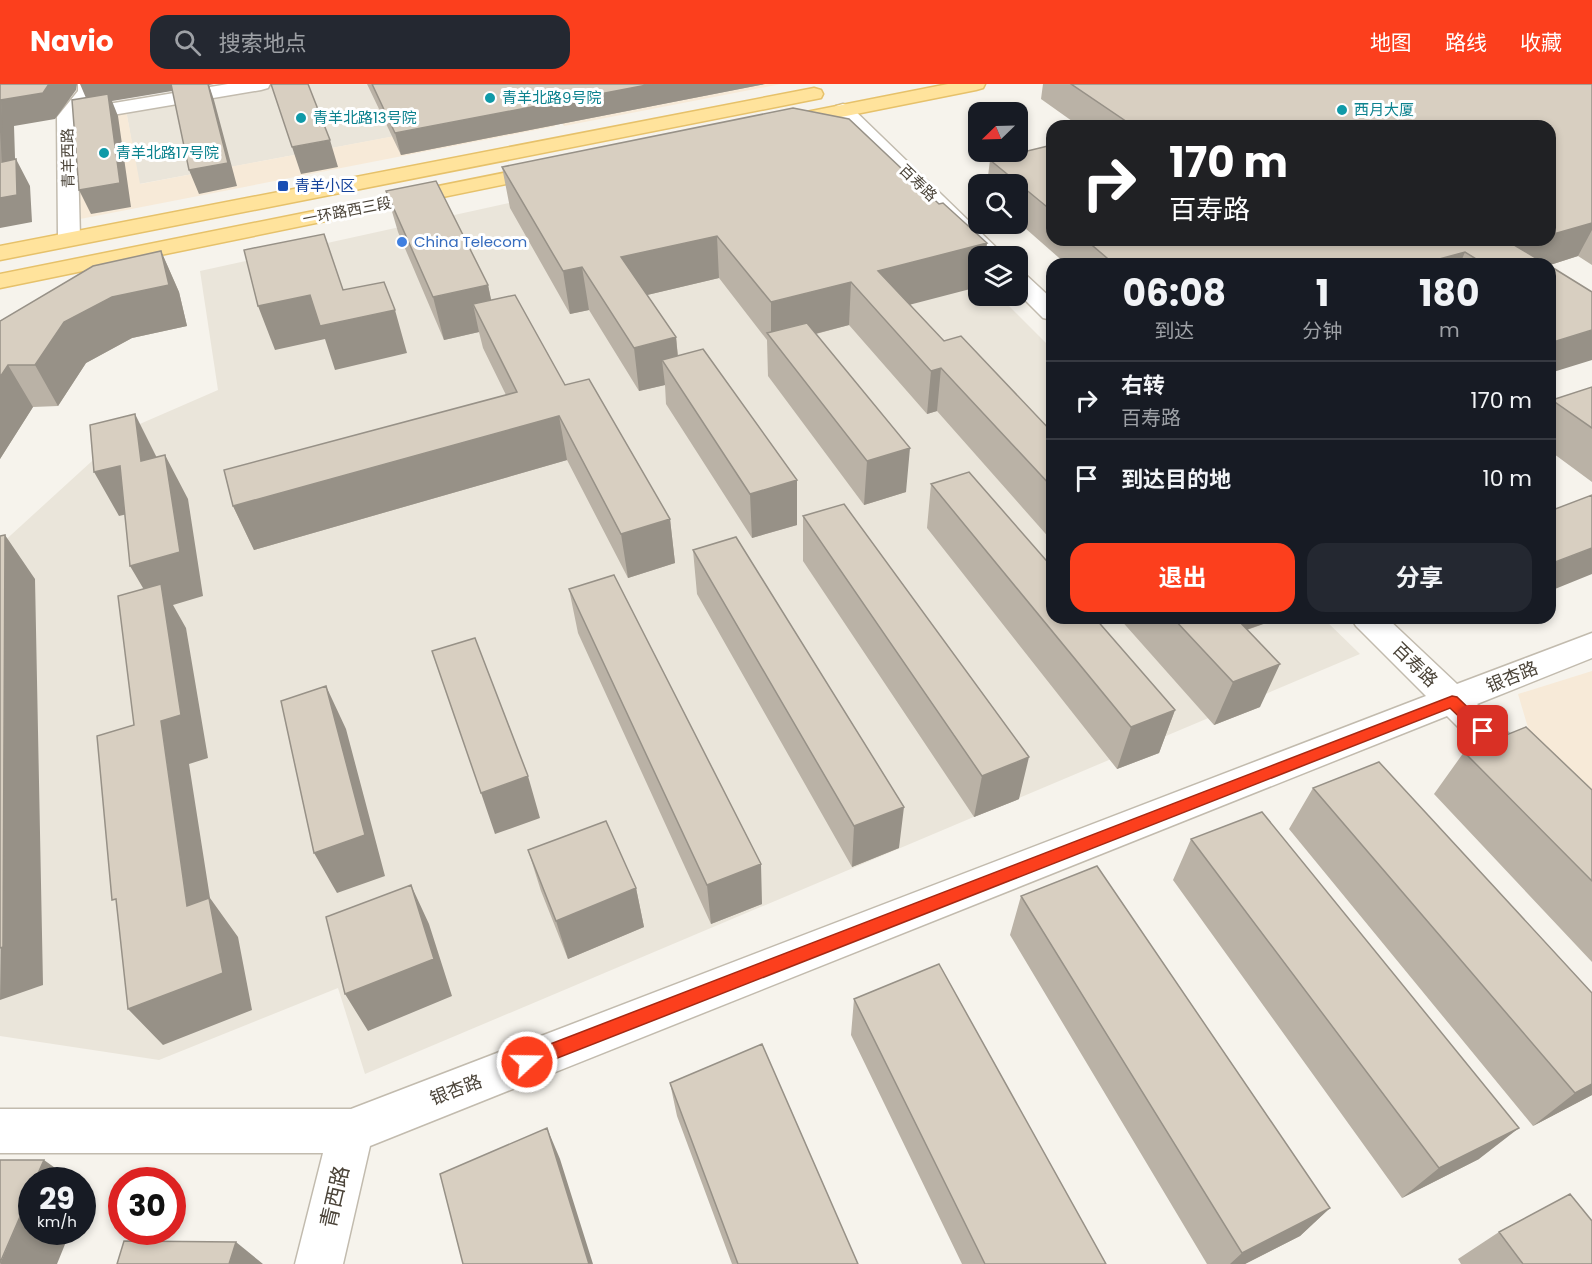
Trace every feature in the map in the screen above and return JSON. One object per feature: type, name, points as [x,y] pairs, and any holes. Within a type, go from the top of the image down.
[{"type":"main road","points":[[761,127],[976,84]]},
{"type":"main road","name":"一环路西三段","points":[[0,253],[836,89]]},
{"type":"main road","name":"一环路西三段","points":[[1,282],[563,167]]},
{"type":"street","name":"青羊西路","points":[[69,238],[67,117],[87,92],[87,84]]},
{"type":"street","points":[[67,117],[261,84]]},
{"type":"street","name":"百寿路","points":[[843,110],[984,246]]},
{"type":"street","points":[[1028,290],[1046,307]]},
{"type":"street","name":"百寿路","points":[[1373,624],[1543,789]]},
{"type":"street","name":"银杏路","points":[[0,1131],[351,1131],[1592,645]]},
{"type":"street","name":"青西路","points":[[319,1264],[351,1131]]},
{"type":"shaded area","points":[[276,84],[518,84],[536,110],[139,184],[126,110]]},
{"type":"shaded area","points":[[694,84],[781,84],[564,126],[554,111]]},
{"type":"shaded area","points":[[543,108],[556,126],[75,220],[71,119],[126,110],[140,184]]},
{"type":"shaded area","points":[[791,141],[968,267],[968,306],[1009,306],[1046,343],[1046,624],[1329,624],[1360,654],[365,1074],[338,988],[159,1060],[0,1036],[0,545],[126,430],[218,390],[200,271]]},
{"type":"shaded area","points":[[1592,671],[1592,791],[1529,731],[1518,694]]},
{"type":"building","points":[[0,84],[49,84],[43,93],[1,100],[2,162],[16,159],[17,195],[0,198]]},
{"type":"building","points":[[171,84],[208,84],[228,163],[189,170]]},
{"type":"building","name":"青羊北路13号院","points":[[271,84],[308,84],[330,140],[292,147]]},
{"type":"building","points":[[372,84],[652,84],[395,133]]},
{"type":"building","points":[[1071,84],[1592,84],[1592,223],[1556,233],[1556,120],[1124,120]]},
{"type":"building","points":[[108,94],[120,183],[79,190],[72,100]]},
{"type":"building","points":[[793,108],[849,119],[939,204],[943,203],[968,226],[968,234],[977,234],[987,243],[968,246],[968,248],[878,271],[944,341],[961,336],[1046,426],[1046,481],[941,368],[931,371],[851,282],[771,302],[717,236],[621,257],[676,337],[634,348],[582,267],[563,271],[502,167]]},
{"type":"building","points":[[1046,146],[1046,206],[1028,191],[1028,174],[1007,174],[992,162],[1028,162],[1028,151]]},
{"type":"building","points":[[436,181],[488,285],[433,297],[386,191]]},
{"type":"building","points":[[324,234],[343,290],[384,282],[395,310],[320,326],[310,295],[258,306],[244,250]]},
{"type":"building","points":[[1093,246],[1516,246],[1536,258],[1474,258],[1465,252],[1443,258],[1107,258]]},
{"type":"building","points":[[161,251],[169,285],[112,297],[64,322],[35,365],[8,365],[0,377],[0,321],[93,266]]},
{"type":"building","points":[[1556,270],[1592,292],[1592,330],[1556,341]]},
{"type":"building","points":[[515,295],[565,385],[589,379],[670,519],[621,534],[559,416],[233,506],[224,470],[517,392],[473,304]]},
{"type":"building","points":[[807,323],[910,448],[867,461],[767,333]]},
{"type":"building","points":[[703,349],[797,480],[750,494],[662,360]]},
{"type":"building","points":[[1592,387],[1592,428],[1556,403],[1556,399]]},
{"type":"building","points":[[135,414],[141,461],[165,455],[180,552],[130,566],[120,466],[94,472],[90,425]]},
{"type":"building","points":[[969,472],[1046,560],[1046,624],[931,484]]},
{"type":"building","points":[[1592,495],[1592,548],[1556,562],[1556,509]]},
{"type":"building","points":[[844,504],[1029,757],[982,776],[803,516]]},
{"type":"building","points":[[5,535],[3,947],[0,948],[0,536]]},
{"type":"building","points":[[736,537],[904,807],[854,826],[693,550]]},
{"type":"building","points":[[614,575],[761,864],[707,885],[569,589]]},
{"type":"building","points":[[161,584],[181,715],[161,721],[187,906],[209,898],[223,973],[128,1009],[116,899],[112,900],[97,736],[134,725],[118,596]]},
{"type":"building","points":[[1046,624],[1100,624],[1175,710],[1131,727]]},
{"type":"building","points":[[1179,624],[1242,624],[1280,664],[1233,682]]},
{"type":"building","points":[[475,638],[528,776],[481,793],[432,651]]},
{"type":"building","points":[[326,686],[365,835],[314,853],[281,701]]},
{"type":"building","points":[[1526,727],[1592,790],[1592,881],[1464,752]]},
{"type":"building","points":[[1379,762],[1592,993],[1592,1084],[1575,1093],[1313,788]]},
{"type":"building","points":[[1262,812],[1519,1128],[1439,1168],[1191,839]]},
{"type":"building","points":[[606,821],[636,888],[556,921],[528,850]]},
{"type":"building","points":[[1097,866],[1330,1208],[1242,1253],[1021,896]]},
{"type":"building","points":[[411,885],[434,959],[345,994],[326,917]]},
{"type":"building","points":[[939,964],[1106,1264],[985,1264],[854,999]]},
{"type":"building","points":[[762,1044],[858,1264],[738,1264],[670,1083]]},
{"type":"building","points":[[547,1128],[589,1264],[463,1264],[440,1174]]},
{"type":"building","points":[[0,1160],[44,1160],[41,1167],[18,1167],[18,1221],[0,1263]]},
{"type":"building","points":[[1570,1194],[1592,1221],[1592,1264],[1523,1264],[1499,1232]]},
{"type":"building","points":[[236,1242],[229,1264],[117,1264],[123,1245]]},
{"type":"place","name":"青羊北路9号院","points":[[490,98]]},
{"type":"place","name":"西月大厦","points":[[1342,110]]},
{"type":"place","name":"青羊北路13号院","points":[[301,118]]},
{"type":"place","name":"青羊北路17号院","points":[[104,153]]},
{"type":"place","name":"青羊小区","points":[[283,186]]},
{"type":"place","name":"China Telecom","points":[[402,242]]},
{"type":"route","points":[[527,1062],[1452,701],[1483,731]]}]
